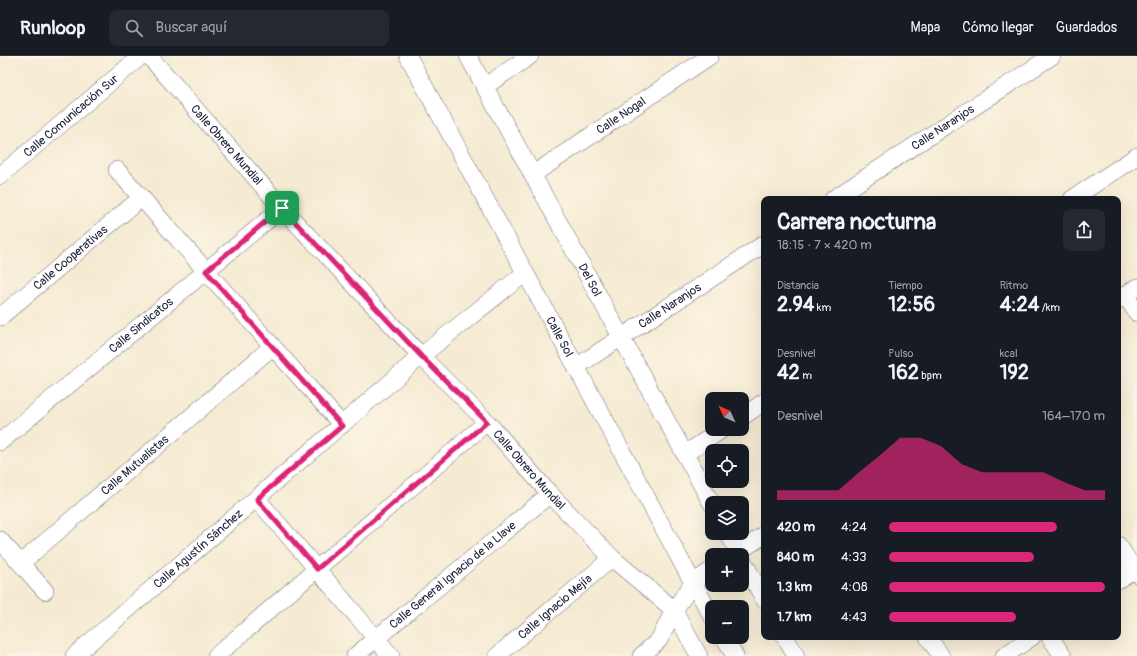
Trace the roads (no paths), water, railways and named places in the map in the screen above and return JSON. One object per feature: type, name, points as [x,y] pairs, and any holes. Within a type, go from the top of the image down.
[{"type":"street","name":"Calle Comunicación Sur","points":[[0,176],[141,56]]},
{"type":"street","name":"Calle Obrero Mundial","points":[[149,56],[282,208],[421,356],[487,422],[550,494],[612,558],[674,610]]},
{"type":"street","name":"Calle Sol","points":[[408,56],[705,604]]},
{"type":"street","name":"Del Sol","points":[[468,56],[708,496]]},
{"type":"street","points":[[484,87],[530,56]]},
{"type":"street","name":"Calle Nogal","points":[[532,175],[710,56]]},
{"type":"street","name":"Calle Naranjos","points":[[838,196],[1052,56]]},
{"type":"street","points":[[1077,196],[1137,156]]},
{"type":"street","points":[[116,170],[342,426]]},
{"type":"street","name":"Calle Cooperativas","points":[[0,317],[142,198]]},
{"type":"street","name":"Calle Sindicatos","points":[[0,442],[282,208]]},
{"type":"street","name":"Calle Naranjos","points":[[576,367],[761,246]]},
{"type":"street","name":"Calle Agustín Sánchez","points":[[74,656],[342,426],[421,356],[525,273]]},
{"type":"street","points":[[1127,294],[1137,313]]},
{"type":"street","name":"Calle Mutualistas","points":[[21,563],[272,347]]},
{"type":"street","points":[[749,412],[761,404]]},
{"type":"street","points":[[216,656],[487,422]]},
{"type":"street","points":[[685,454],[712,436]]},
{"type":"street","name":"Calle General Ignacio de la Llave","points":[[355,656],[550,494]]},
{"type":"street","points":[[257,499],[391,656]]},
{"type":"street","points":[[748,548],[761,537]]},
{"type":"street","points":[[0,540],[45,591]]},
{"type":"street","points":[[1121,549],[1136,570],[1121,578]]},
{"type":"street","name":"Calle Ignacio Mejía","points":[[497,656],[612,558]]},
{"type":"street","points":[[749,573],[761,594]]},
{"type":"street","points":[[640,656],[659,640],[674,610],[693,583],[705,575]]},
{"type":"street","points":[[674,610],[699,656]]},
{"type":"street","points":[[787,640],[796,656]]},
{"type":"street","points":[[930,640],[941,656]]},
{"type":"street","points":[[1004,656],[1028,640]]},
{"type":"street","points":[[1052,640],[1063,656]]},
{"type":"street","points":[[728,644],[735,656]]}]
